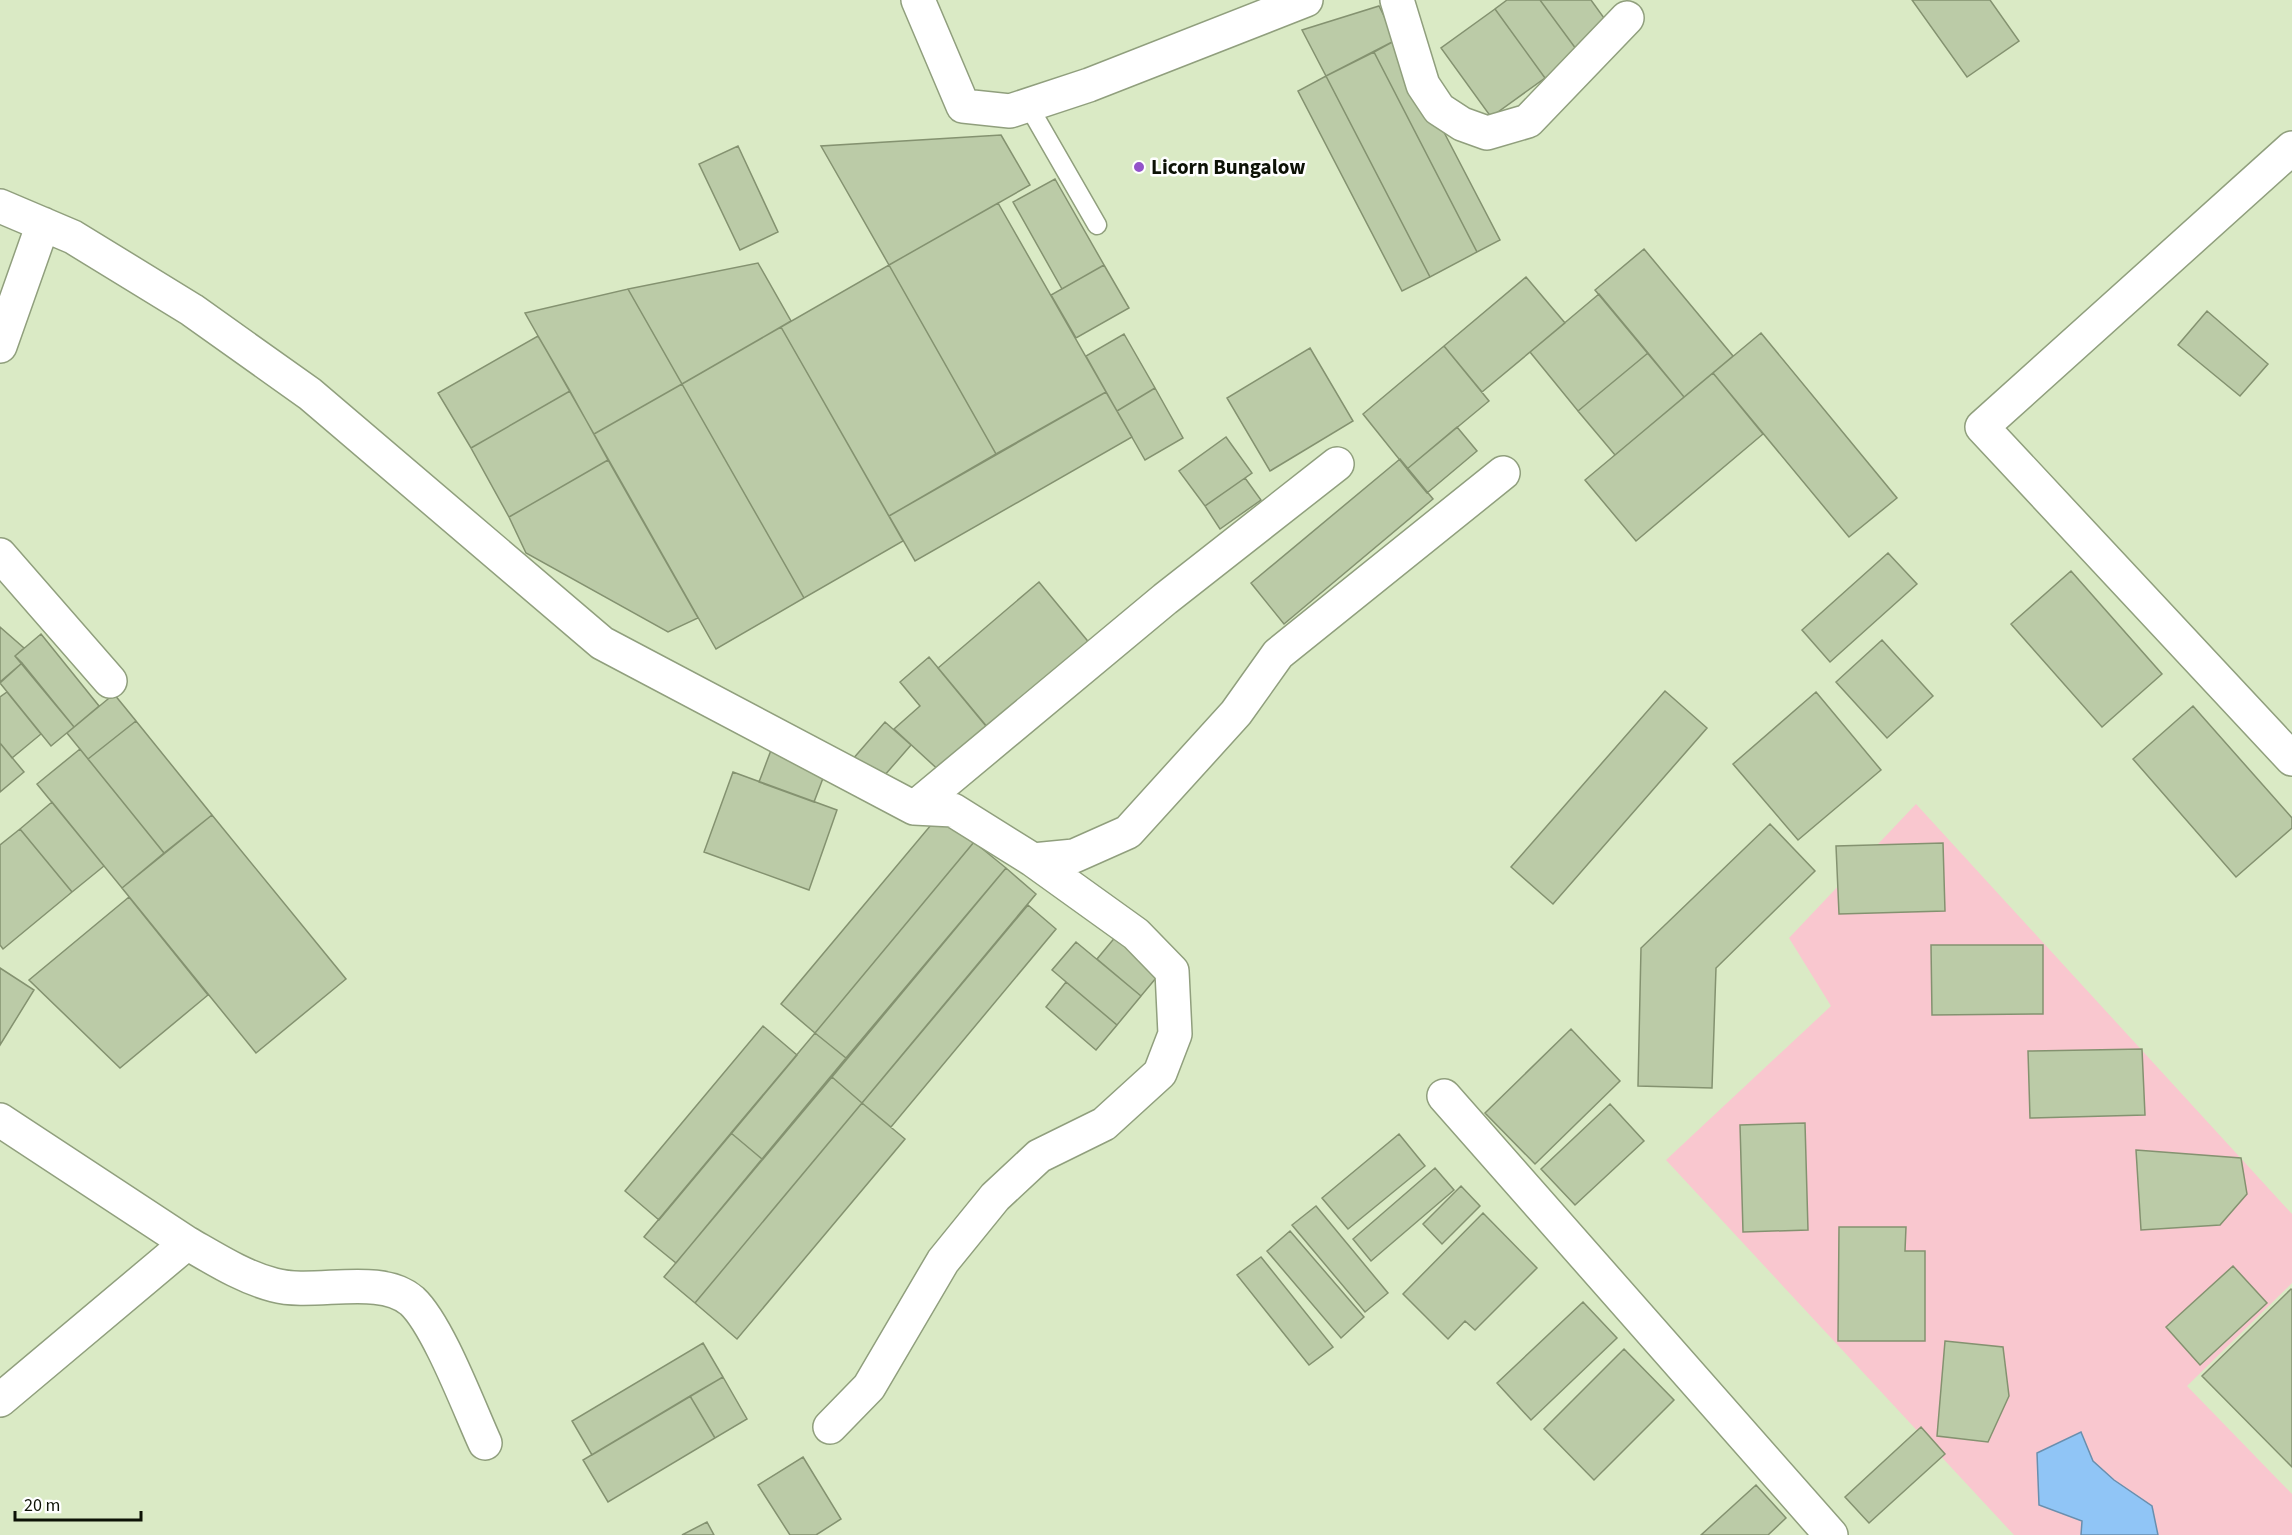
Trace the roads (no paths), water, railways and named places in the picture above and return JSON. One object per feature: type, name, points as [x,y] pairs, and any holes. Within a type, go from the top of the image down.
[{"type":"street","points":[[918,0],[963,106],[1010,111],[1306,0]]},
{"type":"street","points":[[1396,0],[1423,85],[1439,109],[1461,124],[1486,133],[1528,121],[1626,18]]},
{"type":"street","points":[[2292,148],[1982,427],[2292,759]]},
{"type":"street","points":[[0,206],[73,237],[192,310],[310,394],[602,643],[914,808],[953,810],[1033,860],[1136,934],[1173,971],[1175,1034],[1160,1073],[1104,1124],[1039,1156],[995,1197],[943,1262],[869,1388],[830,1427]]},
{"type":"street","points":[[0,346],[43,224]]},
{"type":"street","points":[[914,808],[1165,599],[1337,464]]},
{"type":"street","points":[[1033,860],[1074,856],[1128,832],[1236,713],[1278,654],[1503,473]]},
{"type":"street","points":[[0,555],[110,681]]},
{"type":"street","points":[[1444,1096],[1831,1535]]},
{"type":"street","points":[[0,1120],[187,1244],[246,1276],[275,1286],[307,1290],[386,1287],[412,1301],[433,1330],[485,1443]]},
{"type":"street","points":[[0,1400],[187,1244]]},
{"type":"lane","points":[[1028,105],[1097,225]]},
{"type":"water","points":[[2081,1432],[2093,1461],[2114,1480],[2152,1506],[2158,1535],[2081,1535],[2082,1521],[2039,1505],[2037,1453]]},
{"type":"place","name":"Licorn Bungalow","points":[[1139,167]]}]
